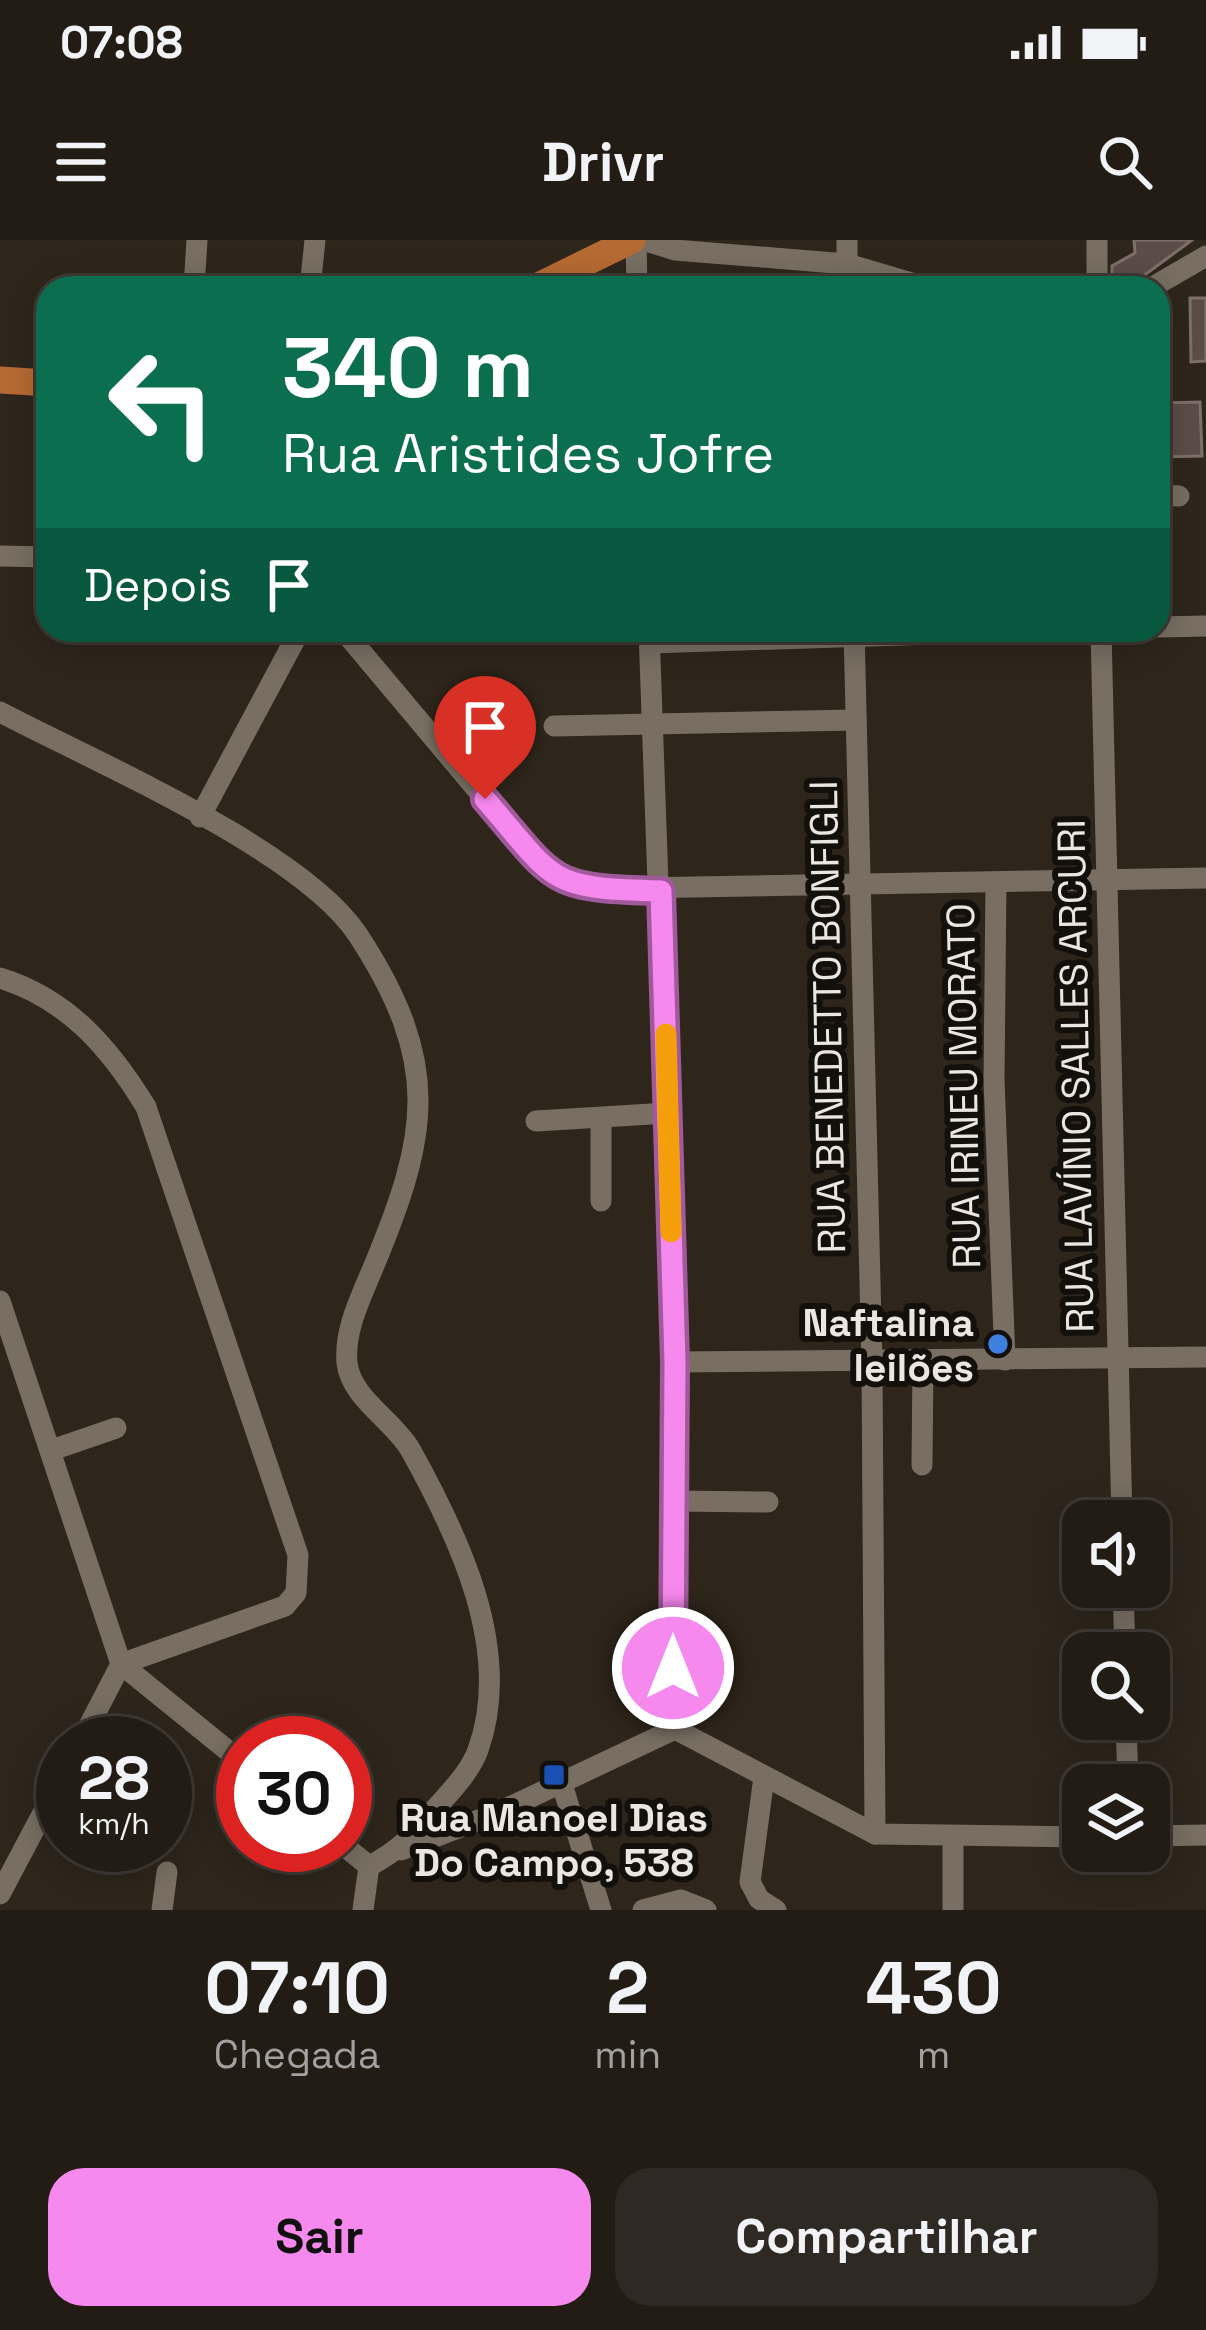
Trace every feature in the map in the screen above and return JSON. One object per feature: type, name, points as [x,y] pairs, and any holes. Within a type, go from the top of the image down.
[{"type":"main road","points":[[563,276],[637,240]]},
{"type":"main road","points":[[0,380],[36,382]]},
{"type":"street","points":[[195,276],[197,240]]},
{"type":"street","points":[[311,276],[315,240]]},
{"type":"street","points":[[637,276],[637,240],[675,250],[847,264],[888,276]]},
{"type":"street","points":[[847,240],[847,276]]},
{"type":"street","points":[[1097,240],[1097,276]]},
{"type":"street","points":[[1170,277],[1206,256]]},
{"type":"street","points":[[0,556],[36,557]]},
{"type":"street","points":[[1170,627],[1206,626]]},
{"type":"street","points":[[200,817],[294,642]]},
{"type":"street","points":[[353,642],[542,867],[580,889],[1206,878]]},
{"type":"street","points":[[649,642],[675,1362],[675,1729]]},
{"type":"street","name":"RUA BENEDETTO BONFIGLI","points":[[854,642],[872,1364],[875,1834]]},
{"type":"street","name":"RUA LAVÍNIO SALLES ARCURI","points":[[1101,642],[1121,1500]]},
{"type":"street","points":[[0,712],[200,817],[319,889],[355,931],[384,978],[416,1072],[417,1152],[406,1192],[357,1307],[346,1344],[347,1366],[351,1380],[407,1444],[441,1508],[475,1593],[490,1683],[477,1754],[400,1850]]},
{"type":"street","points":[[554,726],[856,720]]},
{"type":"street","name":"RUA IRINEU MORATO","points":[[996,883],[994,1080],[1005,1360]]},
{"type":"street","points":[[0,978],[30,987],[100,1040],[146,1107],[298,1555],[296,1593],[285,1606],[122,1664],[94,1716]]},
{"type":"street","points":[[536,1121],[668,1113]]},
{"type":"street","points":[[601,1118],[602,1201]]},
{"type":"street","points":[[0,1301],[122,1664],[216,1741]]},
{"type":"street","points":[[675,1362],[1206,1358]]},
{"type":"street","points":[[922,1465],[923,1363]]},
{"type":"street","points":[[52,1450],[116,1428]]},
{"type":"street","points":[[673,1502],[768,1502]]},
{"type":"street","points":[[372,1864],[675,1729]]},
{"type":"street","points":[[675,1729],[875,1834],[1062,1837]]},
{"type":"street","points":[[764,1777],[750,1882],[755,1894],[776,1910]]},
{"type":"street","points":[[561,1781],[601,1910]]},
{"type":"street","points":[[0,1894],[36,1825]]},
{"type":"street","points":[[1170,1836],[1206,1835]]},
{"type":"street","points":[[952,1910],[953,1838]]},
{"type":"street","points":[[162,1910],[167,1872]]},
{"type":"street","points":[[363,1910],[367,1872]]},
{"type":"street","points":[[643,1910],[681,1900],[706,1910]]},
{"type":"building","points":[[1134,240],[1192,240],[1143,276],[1112,276],[1112,266],[1135,253]]},
{"type":"building","points":[[1190,298],[1206,298],[1206,361],[1191,362]]},
{"type":"building","points":[[1200,402],[1202,456],[1170,457],[1170,403]]},
{"type":"slow traffic","points":[[666,1034],[671,1232]]},
{"type":"place","name":"Naftalina leilões","points":[[998,1344]]},
{"type":"place","name":"Rua Manoel Dias Do Campo, 538","points":[[554,1775]]},
{"type":"route","points":[[485,799],[542,867],[561,882],[580,889],[661,891],[675,1362],[673,1668]]}]
